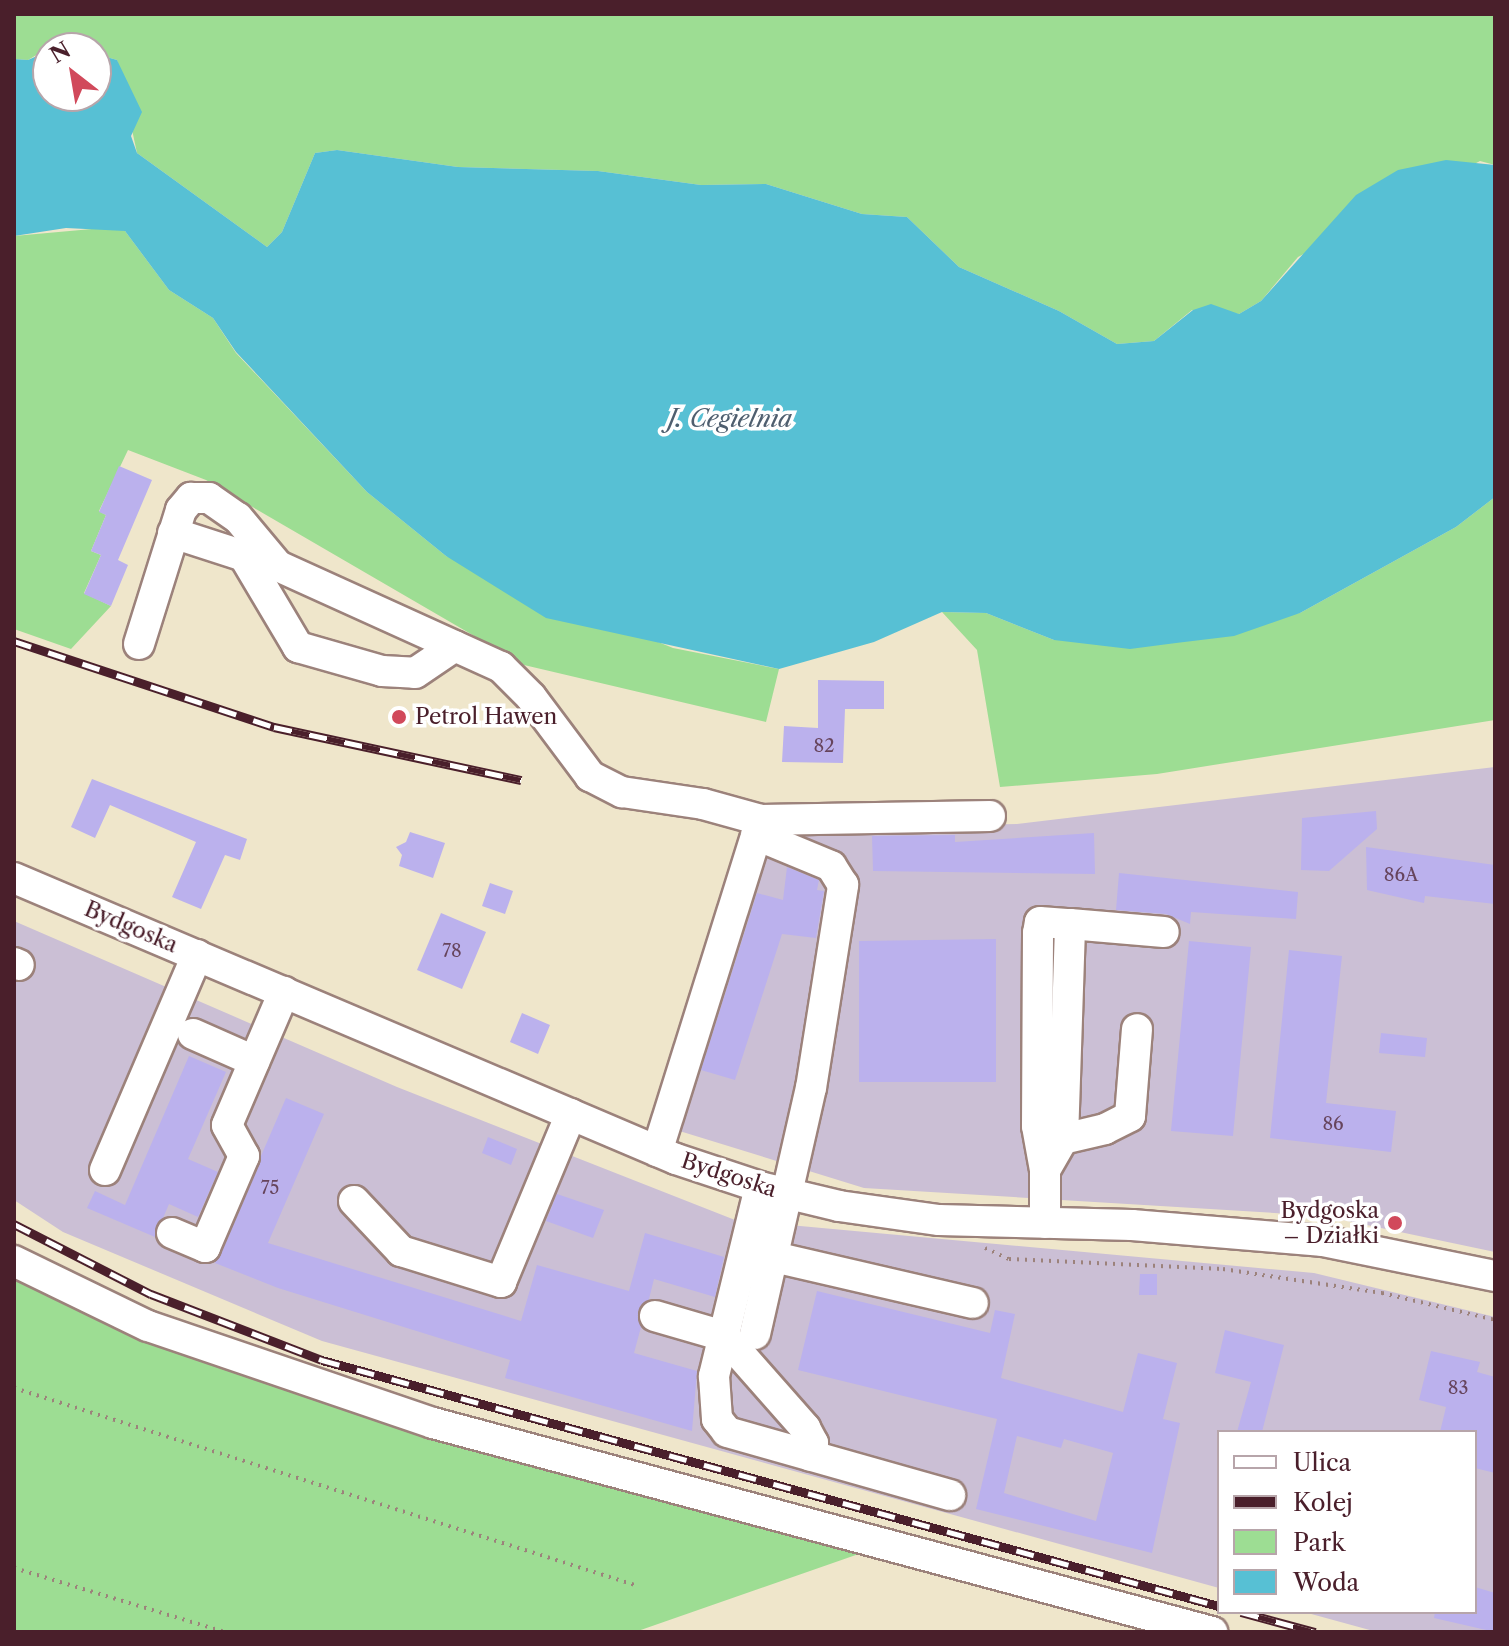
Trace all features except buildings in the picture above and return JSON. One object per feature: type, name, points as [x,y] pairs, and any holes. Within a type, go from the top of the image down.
[{"type":"street","points":[[139,644],[173,533],[191,498],[209,498],[238,518],[278,566]]},
{"type":"street","points":[[173,533],[278,566],[501,667],[531,697],[590,776],[622,792],[703,804],[759,828],[831,866],[843,885],[837,943],[774,1191],[724,1336],[714,1376],[717,1419],[727,1432],[950,1495]]},
{"type":"street","points":[[244,556],[298,647],[382,671],[415,673],[455,646]]},
{"type":"street","points":[[759,828],[990,816]]},
{"type":"street","points":[[657,1151],[759,828]]},
{"type":"street","name":"Bydgoska","points":[[14,878],[657,1151],[774,1191],[939,1220],[1045,1223],[1323,1241],[1495,1276]]},
{"type":"street","points":[[1045,1223],[1045,1170],[1037,1126],[1040,922],[1164,932]]},
{"type":"street","points":[[1045,1170],[1063,1139],[1070,924]]},
{"type":"street","points":[[105,1170],[197,955]]},
{"type":"street","points":[[172,1233],[205,1247],[244,1156],[227,1125],[284,992]]},
{"type":"street","points":[[1063,1139],[1105,1129],[1130,1116],[1137,1029]]},
{"type":"street","points":[[193,1034],[254,1061]]},
{"type":"street","points":[[354,1201],[401,1251],[501,1282],[571,1114]]},
{"type":"street","points":[[755,1334],[774,1257],[774,1191]]},
{"type":"street","points":[[774,1257],[973,1303]]},
{"type":"street","points":[[14,1261],[148,1326],[433,1423],[1212,1632]]},
{"type":"street","points":[[655,1316],[724,1336],[805,1428],[813,1443],[810,1456]]},
{"type":"path","points":[[14,1388],[635,1585]]},
{"type":"path","points":[[14,1568],[224,1632]]},
{"type":"shaded area","points":[[1495,767],[1495,1252],[1324,1216],[864,1188],[673,1129],[765,829],[1017,824]]},
{"type":"shaded area","points":[[14,921],[397,1087],[735,1220],[1314,1273],[1495,1317],[1495,1632],[1377,1632],[1311,1614],[1477,1614],[1477,1430],[1217,1430],[1217,1587],[322,1341],[63,1232],[14,1200]]},
{"type":"green space","points":[[14,14],[1495,14],[1495,165],[1480,161],[1298,257],[1261,301],[1239,314],[1192,310],[1154,341],[1117,344],[1059,311],[959,267],[907,217],[862,214],[766,184],[701,185],[598,171],[458,167],[337,150],[315,153],[282,232],[267,247],[137,153],[117,60],[112,59],[112,32],[32,32],[32,58],[14,59]]},
{"type":"green space","points":[[114,227],[125,231],[169,290],[213,318],[236,353],[367,492],[446,556],[673,648],[779,669],[766,722],[524,665],[206,480],[128,450],[99,511],[106,515],[91,551],[101,555],[84,593],[111,606],[71,649],[14,629],[14,236]]},
{"type":"green space","points":[[1495,497],[1495,720],[1157,774],[1000,787],[977,650],[942,612],[986,613],[1054,640],[1300,613],[1456,527]]},
{"type":"green space","points":[[14,1280],[254,1375],[873,1549],[635,1632],[14,1632]]},
{"type":"water","name":"J. Cegielnia","points":[[32,58],[32,112],[112,112],[112,59],[117,60],[142,112],[131,136],[137,153],[267,247],[282,232],[315,153],[337,150],[458,167],[598,171],[701,185],[766,184],[862,214],[907,217],[959,267],[1059,311],[1117,344],[1154,341],[1193,310],[1211,304],[1239,314],[1261,301],[1356,195],[1398,170],[1446,160],[1495,165],[1495,497],[1456,527],[1300,613],[1234,636],[1130,649],[1054,640],[986,613],[942,612],[874,642],[779,669],[546,618],[446,556],[367,492],[236,352],[213,318],[169,290],[125,231],[66,228],[14,236],[14,59]]},
{"type":"railway","points":[[14,641],[274,727],[521,780]]},
{"type":"railway","points":[[14,1224],[151,1294],[322,1360],[1217,1605]]},
{"type":"railway","points":[[1248,1614],[1315,1632]]},
{"type":"place","name":"Petrol Hawen","points":[[399,717]]},
{"type":"place","name":"Bydgoska – Działki","points":[[1395,1223]]}]
